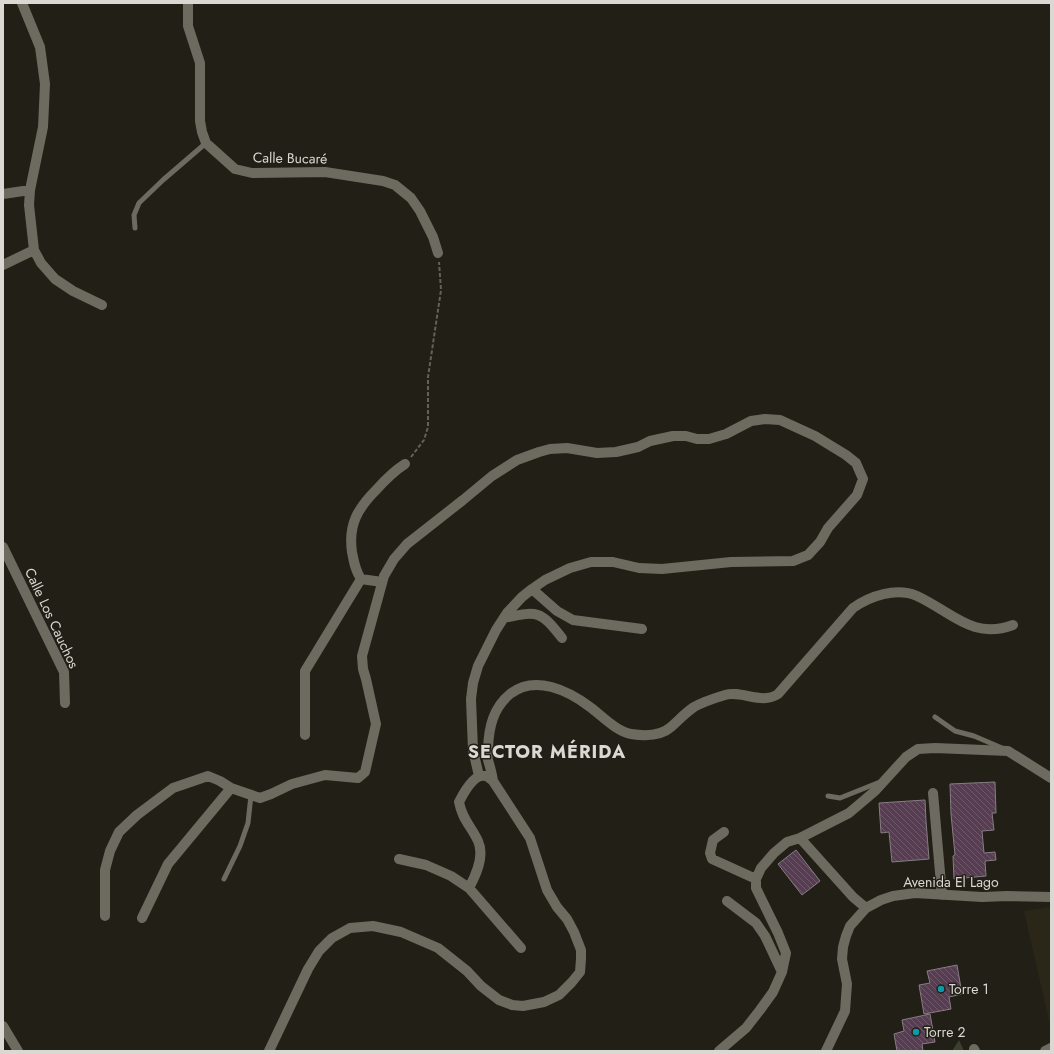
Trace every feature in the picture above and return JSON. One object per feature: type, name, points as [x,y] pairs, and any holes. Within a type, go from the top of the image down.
[{"type":"street","points":[[22,3],[40,47],[45,84],[43,127],[30,190],[29,205],[34,250],[41,263],[55,279],[73,291],[102,305]]},
{"type":"street","points":[[188,3],[188,26],[200,63],[200,121],[206,143]]},
{"type":"street","name":"Calle Bucaré","points":[[206,143],[235,169],[252,173],[325,172],[383,181],[396,185],[411,198],[420,211],[433,237],[438,253]]},
{"type":"street","points":[[3,194],[30,190]]},
{"type":"street","points":[[3,265],[34,250]]},
{"type":"street","points":[[105,916],[105,870],[110,851],[119,832],[137,815],[173,788],[208,776],[231,788],[260,798],[301,781],[325,775],[358,778],[365,772],[376,724],[363,669],[362,656],[384,576],[394,559],[407,544],[492,476],[517,460],[550,449],[567,448],[597,453],[616,452],[638,447],[650,441],[673,436],[709,439],[726,434],[751,421],[765,419],[780,420],[815,436],[856,463],[863,479],[857,495],[828,528],[820,542],[808,555],[794,561],[731,562],[662,569],[639,568],[613,562],[591,562],[570,568],[544,580],[522,597],[507,612],[496,630],[478,666],[473,683],[471,699],[472,750],[479,776]]},
{"type":"street","points":[[360,579],[355,570],[351,542],[357,512],[366,500],[393,472],[405,464]]},
{"type":"street","name":"Calle Los Cauchos","points":[[3,547],[64,672],[65,703]]},
{"type":"street","points":[[360,579],[382,582]]},
{"type":"street","points":[[305,735],[305,671],[360,579]]},
{"type":"street","points":[[532,589],[557,611],[573,620],[642,629]]},
{"type":"street","points":[[269,1051],[308,969],[319,951],[332,938],[350,928],[373,926],[380,927],[401,932],[438,948],[467,971],[481,986],[498,1000],[512,1005],[523,1006],[544,1002],[559,995],[580,972],[582,959],[581,950],[576,938],[567,919],[557,907],[547,890],[530,838],[493,781],[488,759],[490,725],[502,700],[514,691],[523,687],[534,685],[549,686],[560,689],[578,698],[602,718],[629,734],[655,735],[670,728],[681,716],[695,706],[727,694],[772,698],[778,694],[853,608],[876,596],[895,593],[916,596],[966,625],[981,629],[997,630],[1014,625]]},
{"type":"street","points":[[504,618],[521,614],[542,616],[549,621],[562,638]]},
{"type":"street","points":[[720,1051],[746,1028],[773,992],[782,972],[786,953],[756,888],[756,879],[761,868],[774,853],[787,842],[800,838],[849,813],[875,790],[906,757],[918,750],[935,748],[1008,751],[1051,778]]},
{"type":"street","points":[[469,888],[475,878],[481,853],[478,842],[465,820],[459,802],[464,790],[479,776],[485,776],[493,781]]},
{"type":"street","points":[[142,918],[168,864],[231,788]]},
{"type":"street","points":[[933,793],[942,895]]},
{"type":"street","points":[[724,832],[713,840],[710,853],[712,859],[756,879]]},
{"type":"street","points":[[800,838],[853,897],[866,908]]},
{"type":"street","points":[[399,859],[426,865],[456,879],[469,888],[521,948]]},
{"type":"street","name":"Avenida El Lago","points":[[826,1051],[845,1011],[847,984],[842,959],[846,936],[850,926],[866,908],[881,900],[893,896],[915,893],[982,897],[1051,897]]},
{"type":"street","points":[[727,901],[756,923],[782,972]]},
{"type":"street","points":[[3,1026],[18,1051]]},
{"type":"street","points":[[1045,1051],[1051,1048]]},
{"type":"lane","points":[[136,228],[134,215],[139,203],[162,180],[206,143]]},
{"type":"lane","points":[[935,717],[955,731],[974,736],[1008,751]]},
{"type":"lane","points":[[828,796],[840,798],[885,780]]},
{"type":"lane","points":[[224,879],[240,846],[248,823],[251,795]]},
{"type":"path","points":[[405,464],[424,440],[428,427],[428,377],[441,290],[438,253]]},
{"type":"shaded area","points":[[1051,907],[1051,1029],[1024,911]]},
{"type":"green space","points":[[959,1040],[964,1051],[952,1051]]},
{"type":"building","points":[[995,782],[996,813],[992,813],[994,830],[982,831],[984,853],[995,852],[996,860],[985,861],[986,876],[954,879],[953,856],[955,855],[950,784]]},
{"type":"building","points":[[925,800],[929,859],[892,862],[889,832],[881,833],[879,803]]},
{"type":"building","points":[[796,850],[820,881],[802,895],[778,864]]},
{"type":"building","name":"Torre 1","points":[[957,965],[962,994],[949,997],[951,1009],[924,1014],[919,985],[930,983],[927,971]]},
{"type":"building","name":"Torre 2","points":[[930,1014],[935,1042],[922,1044],[923,1051],[897,1051],[894,1034],[904,1031],[902,1020]]},
{"type":"place","name":"Torre 1","points":[[941,989]]},
{"type":"place","name":"Torre 2","points":[[916,1032]]},
{"type":"district","name":"SECTOR MÉRIDA","points":[[547,752]]}]
